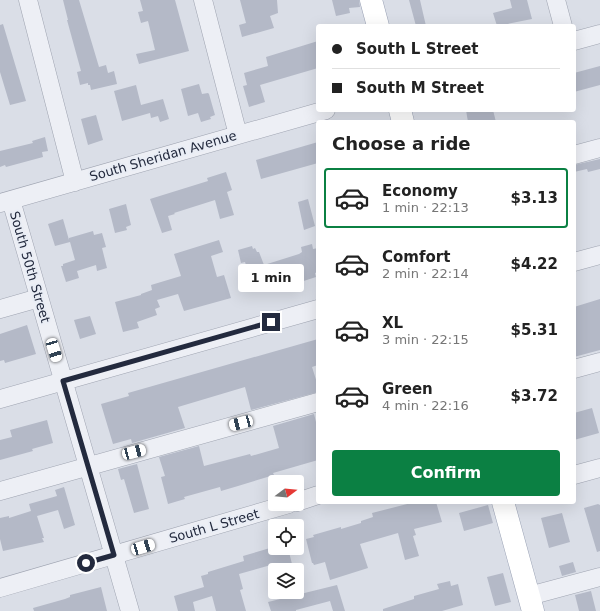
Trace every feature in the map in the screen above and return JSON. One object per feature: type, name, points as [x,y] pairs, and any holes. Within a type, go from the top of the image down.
[{"type":"main road","points":[[371,0],[377,24]]},
{"type":"main road","points":[[504,504],[531,603]]},
{"type":"street","points":[[28,0],[75,182]]},
{"type":"street","points":[[203,0],[238,134]]},
{"type":"street","points":[[556,0],[562,24]]},
{"type":"street","points":[[576,40],[600,34]]},
{"type":"street","name":"South Sheridan Avenue","points":[[5,202],[319,112]]},
{"type":"street","points":[[576,154],[600,148]]},
{"type":"street","name":"South 50th Street","points":[[5,202],[39,298],[130,611]]},
{"type":"street","points":[[576,261],[600,255]]},
{"type":"street","points":[[0,309],[39,298]]},
{"type":"street","points":[[0,399],[316,310]]},
{"type":"street","points":[[576,368],[600,362]]},
{"type":"street","points":[[0,491],[88,465],[316,403]]},
{"type":"street","points":[[576,475],[600,468]]},
{"type":"street","points":[[304,500],[316,496]]},
{"type":"street","name":"South L Street","points":[[0,588],[268,510]]},
{"type":"street","points":[[531,603],[600,577]]},
{"type":"building","points":[[63,0],[79,0],[99,67],[106,65],[108,73],[114,71],[117,84],[91,90],[88,83],[80,85],[77,72],[81,71]]},
{"type":"building","points":[[140,0],[175,0],[189,51],[139,64],[136,54],[155,50],[148,21],[141,23],[138,12],[143,11]]},
{"type":"building","points":[[240,0],[277,0],[278,13],[270,16],[274,28],[242,37],[239,25],[246,23]]},
{"type":"building","points":[[332,0],[359,0],[360,7],[349,8],[350,13],[336,16]]},
{"type":"building","points":[[409,0],[420,0],[426,24],[415,24]]},
{"type":"building","points":[[510,0],[527,0],[532,19],[507,24],[496,24],[493,13],[512,8]]},
{"type":"building","points":[[3,24],[26,101],[10,105],[0,72],[0,25]]},
{"type":"building","points":[[316,42],[316,69],[260,85],[265,102],[249,107],[243,86],[247,85],[244,73],[268,66],[266,57]]},
{"type":"building","points":[[600,66],[600,85],[576,91],[576,72]]},
{"type":"building","points":[[199,84],[202,94],[209,94],[215,115],[210,117],[211,119],[201,122],[198,113],[188,116],[181,89]]},
{"type":"building","points":[[136,85],[141,105],[163,99],[169,119],[160,122],[158,116],[151,118],[150,113],[122,121],[114,91]]},
{"type":"building","points":[[466,112],[494,112],[496,120],[468,120]]},
{"type":"building","points":[[96,115],[103,140],[88,145],[81,119]]},
{"type":"building","points":[[45,137],[48,151],[42,152],[43,157],[6,167],[5,165],[0,167],[0,151],[33,143],[32,141]]},
{"type":"building","points":[[316,143],[316,164],[261,179],[256,160]]},
{"type":"building","points":[[600,159],[600,169],[588,172],[587,169],[576,172],[576,165]]},
{"type":"building","points":[[226,172],[232,190],[227,192],[234,215],[220,219],[215,200],[168,216],[172,230],[162,233],[150,199],[208,181],[207,178]]},
{"type":"building","points":[[308,199],[315,226],[304,230],[298,202]]},
{"type":"building","points":[[126,204],[131,225],[126,227],[127,230],[115,233],[109,209]]},
{"type":"building","points":[[63,219],[69,240],[69,238],[93,231],[94,235],[102,233],[106,247],[102,248],[107,268],[97,271],[96,265],[77,271],[79,278],[66,282],[61,266],[75,260],[70,242],[55,246],[48,224]]},
{"type":"building","points":[[219,240],[223,252],[211,256],[217,277],[224,275],[231,298],[184,311],[178,294],[157,300],[160,307],[155,309],[157,315],[137,322],[139,328],[123,332],[115,302],[141,295],[152,290],[151,285],[181,276],[174,254]]},
{"type":"building","points":[[312,244],[313,249],[316,248],[316,277],[279,289],[277,283],[257,289],[256,287],[253,288],[245,262],[241,263],[238,250],[252,246],[253,249],[255,248],[257,252],[259,252],[264,265],[299,254],[302,252],[301,247]]},
{"type":"building","points":[[600,299],[600,350],[576,356],[576,306]]},
{"type":"building","points":[[90,316],[96,334],[80,339],[74,320]]},
{"type":"building","points":[[27,325],[36,354],[5,363],[4,360],[0,361],[0,334]]},
{"type":"building","points":[[316,340],[316,366],[312,367],[316,380],[316,393],[251,410],[245,387],[178,407],[185,428],[132,443],[131,439],[113,444],[101,404],[129,396],[128,393]]},
{"type":"building","points":[[592,408],[599,433],[576,439],[576,412]]},
{"type":"building","points":[[314,414],[316,422],[316,461],[273,473],[274,475],[268,475],[268,477],[221,491],[220,487],[184,497],[185,499],[168,504],[161,477],[165,476],[159,457],[199,446],[204,466],[250,454],[251,456],[279,448],[273,426]]},
{"type":"building","points":[[47,420],[53,443],[32,449],[33,451],[0,460],[0,440],[12,437],[10,430]]},
{"type":"building","points":[[137,464],[149,509],[134,513],[124,479],[121,480],[118,469]]},
{"type":"building","points":[[64,487],[75,525],[64,529],[58,510],[37,516],[44,542],[3,551],[0,539],[0,518],[9,516],[9,518],[31,511],[29,504],[57,496],[55,490]]},
{"type":"building","points":[[407,504],[437,504],[442,522],[414,529],[416,535],[413,536],[419,556],[405,560],[398,533],[360,544],[368,568],[330,580],[325,562],[314,565],[312,563],[306,539],[314,537],[313,535],[361,523],[361,521],[373,517],[372,513]]},
{"type":"building","points":[[598,504],[600,505],[600,551],[597,552],[584,508]]},
{"type":"building","points":[[488,505],[493,523],[464,531],[459,513]]},
{"type":"building","points":[[562,513],[570,542],[549,548],[541,518]]},
{"type":"building","points":[[268,549],[268,555],[290,555],[292,563],[268,563],[268,566],[239,574],[243,589],[240,590],[246,611],[216,611],[212,596],[193,602],[195,611],[178,611],[174,596],[204,587],[201,576],[208,574],[208,572],[244,561],[243,556]]},
{"type":"building","points":[[573,562],[576,572],[562,576],[559,566]]},
{"type":"building","points":[[503,573],[511,602],[495,606],[487,577]]},
{"type":"building","points":[[450,581],[451,586],[458,584],[463,605],[442,611],[383,611],[383,609],[414,599],[414,596],[439,589],[437,584]]},
{"type":"building","points":[[337,585],[345,611],[333,611],[330,601],[296,611],[271,611],[268,602],[280,599],[304,599],[304,593]]},
{"type":"building","points":[[101,587],[107,611],[34,611],[33,608],[65,599],[70,597],[70,595]]},
{"type":"building","points":[[591,591],[596,611],[579,611],[575,595]]},
{"type":"route","points":[[86,563],[114,555],[63,381],[271,322]]}]
